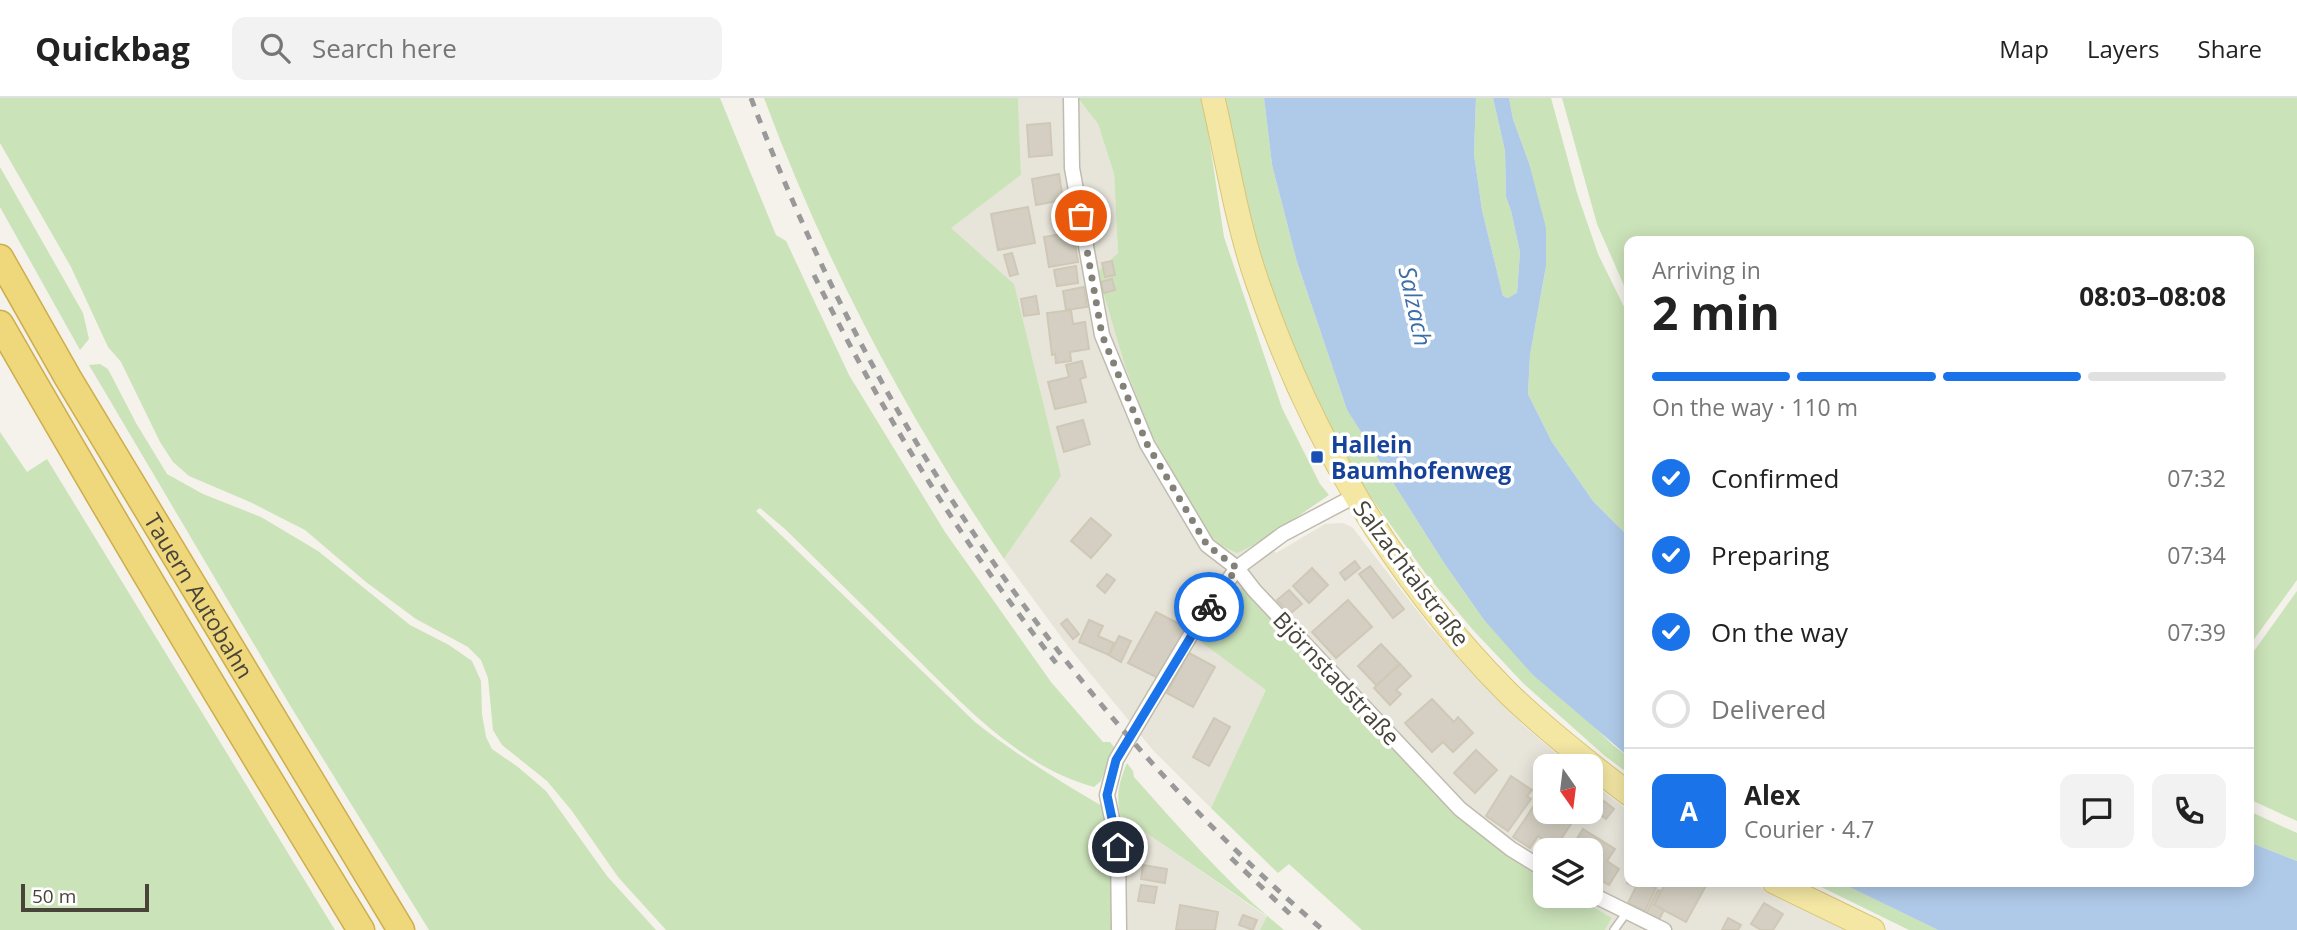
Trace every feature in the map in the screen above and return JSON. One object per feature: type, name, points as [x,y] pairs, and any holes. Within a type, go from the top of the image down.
[{"type":"highway","name":"Tauern Autobahn","points":[[0,258],[62,369],[401,930]]},
{"type":"highway","name":"Tauern Autobahn","points":[[0,324],[248,746],[362,930]]},
{"type":"main road","name":"Salzachtalstraße","points":[[1213,98],[1256,281],[1290,370],[1326,446],[1355,496],[1404,569],[1456,636],[1508,692],[1568,746],[1624,790]]},
{"type":"main road","points":[[1784,887],[1873,930]]},
{"type":"street","name":"Björnstadstraße","points":[[1071,98],[1072,168],[1102,335],[1147,444],[1207,545],[1237,568],[1263,600],[1460,809],[1533,863]]},
{"type":"street","points":[[1119,930],[1118,847],[1107,795],[1116,760],[1196,626],[1237,568],[1283,534],[1355,496]]},
{"type":"street","points":[[1603,900],[1664,930]]},
{"type":"lane","points":[[1614,930],[1627,912]]},
{"type":"shaded area","points":[[1018,98],[1078,98],[1098,124],[1114,174],[1118,253],[1097,272],[1125,366],[1262,541],[1276,553],[1325,524],[1343,523],[1352,527],[1430,627],[1523,725],[1557,754],[1533,754],[1533,824],[1603,824],[1603,791],[1624,807],[1624,887],[1760,887],[1844,930],[1605,930],[1612,918],[1595,908],[1603,908],[1603,838],[1533,838],[1533,870],[1456,813],[1357,711],[1267,690],[1211,808],[1152,749],[1067,645],[1004,559],[1061,476],[950,228],[1021,175]]},
{"type":"shaded area","points":[[1120,815],[1267,917],[1260,930],[1125,930],[1127,889]]},
{"type":"green space","points":[[0,98],[720,98],[776,235],[786,241],[849,375],[945,532],[1051,682],[1103,742],[1110,742],[1114,747],[1101,781],[1094,787],[1067,778],[1016,749],[970,711],[785,529],[760,508],[756,511],[975,722],[1021,756],[1102,806],[1114,883],[1113,930],[666,930],[618,877],[572,811],[547,781],[502,745],[493,730],[488,678],[481,660],[468,647],[416,619],[366,582],[305,530],[250,502],[189,476],[173,462],[160,442],[121,362],[108,347],[71,267],[0,143]]},
{"type":"green space","points":[[764,98],[1018,98],[1021,175],[951,228],[1014,284],[1061,476],[1004,559],[934,449],[870,336],[813,219]]},
{"type":"green space","points":[[1078,98],[1203,98],[1224,237],[1282,408],[1320,484],[1329,495],[1262,541],[1237,553],[1222,546],[1207,533],[1151,433],[1125,366],[1097,272],[1118,253],[1114,174],[1098,124]]},
{"type":"green space","points":[[1224,98],[1264,98],[1272,165],[1297,262],[1347,410],[1444,563],[1484,620],[1624,753],[1624,770],[1523,683],[1473,630],[1426,574],[1349,467],[1312,395],[1264,274],[1246,209]]},
{"type":"green space","points":[[1476,98],[1493,98],[1505,151],[1506,197],[1520,252],[1517,294],[1508,298],[1503,296],[1482,210],[1474,154]]},
{"type":"green space","points":[[1509,98],[1551,98],[1577,193],[1598,254],[1624,307],[1624,532],[1593,501],[1552,442],[1528,394],[1530,355],[1546,266],[1529,163],[1513,119]]},
{"type":"green space","points":[[1562,98],[2297,98],[2297,580],[2254,639],[2254,236],[1624,236],[1624,286],[1597,224]]},
{"type":"green space","points":[[0,167],[83,313],[89,339],[80,350],[0,207]]},
{"type":"green space","points":[[100,364],[108,369],[167,474],[203,494],[261,517],[318,551],[410,625],[449,645],[472,661],[481,681],[482,714],[486,737],[492,749],[546,791],[607,876],[656,930],[429,930],[291,707],[89,365]]},
{"type":"green space","points":[[0,432],[27,472],[47,459],[335,930],[0,930]]},
{"type":"green space","points":[[1242,587],[1456,813],[1533,870],[1533,908],[1595,908],[1612,918],[1605,930],[1362,930],[1289,864],[1278,873],[1211,808],[1266,690],[1200,641]]},
{"type":"green space","points":[[2297,591],[2297,821],[2254,801],[2254,651]]},
{"type":"green space","points":[[1127,763],[1134,777],[1206,856],[1265,915],[1120,815],[1119,789]]},
{"type":"green space","points":[[2254,813],[2297,833],[2297,861],[2254,844]]},
{"type":"green space","points":[[1821,887],[1849,887],[1938,930],[1909,930]]},
{"type":"green space","points":[[1267,916],[1284,930],[1260,930]]},
{"type":"water","name":"Salzach","points":[[1264,98],[1476,98],[1474,154],[1482,210],[1503,296],[1508,298],[1517,293],[1520,252],[1506,197],[1505,151],[1493,98],[1509,98],[1546,228],[1546,266],[1530,355],[1528,394],[1552,442],[1593,501],[1624,532],[1624,753],[1533,675],[1484,620],[1444,563],[1347,410],[1297,262],[1272,165]]},
{"type":"water","points":[[2254,844],[2297,861],[2297,930],[1938,930],[1849,887],[2254,887]]},
{"type":"building","points":[[1050,123],[1052,155],[1029,157],[1027,125]]},
{"type":"building","points":[[1059,174],[1063,200],[1036,205],[1032,179]]},
{"type":"building","points":[[1028,207],[1035,243],[998,250],[991,214]]},
{"type":"building","points":[[1073,232],[1078,262],[1049,267],[1044,237]]},
{"type":"building","points":[[1012,253],[1018,274],[1010,276],[1004,255]]},
{"type":"building","points":[[1112,261],[1115,275],[1105,277],[1102,263]]},
{"type":"building","points":[[1076,266],[1078,283],[1057,286],[1054,270]]},
{"type":"building","points":[[1112,279],[1115,290],[1104,293],[1101,282]]},
{"type":"building","points":[[1084,287],[1087,307],[1066,310],[1063,291]]},
{"type":"building","points":[[1036,296],[1039,314],[1024,316],[1021,299]]},
{"type":"building","points":[[1071,310],[1073,324],[1085,322],[1089,349],[1070,352],[1071,361],[1056,363],[1055,354],[1052,355],[1047,313]]},
{"type":"building","points":[[1082,361],[1086,377],[1080,379],[1086,402],[1055,409],[1048,382],[1069,377],[1066,365]]},
{"type":"building","points":[[1083,420],[1090,444],[1064,452],[1057,427]]},
{"type":"building","points":[[1091,518],[1111,535],[1091,558],[1071,541]]},
{"type":"building","points":[[1355,561],[1360,568],[1345,580],[1340,573]]},
{"type":"building","points":[[1370,566],[1404,609],[1393,618],[1359,574]]},
{"type":"building","points":[[1312,568],[1328,585],[1309,603],[1293,586]]},
{"type":"building","points":[[1107,574],[1115,580],[1105,593],[1097,586]]},
{"type":"building","points":[[1289,590],[1302,604],[1290,614],[1277,600]]},
{"type":"building","points":[[1348,600],[1372,627],[1336,658],[1312,632]]},
{"type":"building","points":[[1156,612],[1187,628],[1160,679],[1128,663]]},
{"type":"building","points":[[1067,619],[1079,634],[1073,639],[1061,624]]},
{"type":"building","points":[[1089,620],[1103,626],[1098,636],[1114,643],[1109,655],[1079,642]]},
{"type":"building","points":[[1119,636],[1131,641],[1121,662],[1109,655]]},
{"type":"building","points":[[1381,644],[1400,664],[1377,686],[1358,666]]},
{"type":"building","points":[[1189,653],[1215,667],[1193,707],[1167,693]]},
{"type":"building","points":[[1400,664],[1411,676],[1396,690],[1401,694],[1390,705],[1374,688]]},
{"type":"building","points":[[1432,699],[1454,722],[1458,717],[1473,733],[1453,752],[1443,742],[1432,752],[1405,723]]},
{"type":"building","points":[[1214,718],[1230,727],[1209,766],[1193,757]]},
{"type":"building","points":[[1476,750],[1497,770],[1475,793],[1454,773]]},
{"type":"building","points":[[1511,776],[1532,790],[1527,796],[1531,799],[1508,831],[1486,816]]},
{"type":"building","points":[[1603,802],[1614,809],[1606,819],[1603,817]]},
{"type":"building","points":[[1533,807],[1533,824],[1571,824],[1562,838],[1538,836],[1533,838],[1530,848],[1513,837]]},
{"type":"building","points":[[1583,829],[1597,838],[1577,838]]},
{"type":"building","points":[[1603,842],[1615,849],[1607,861],[1619,869],[1609,885],[1603,882]]},
{"type":"building","points":[[1143,865],[1167,869],[1165,883],[1141,879]]},
{"type":"building","points":[[1141,885],[1157,887],[1154,903],[1138,901]]},
{"type":"building","points":[[1636,887],[1656,888],[1645,911],[1628,903]]},
{"type":"building","points":[[1663,887],[1705,887],[1686,922],[1654,905]]},
{"type":"building","points":[[1658,890],[1661,891],[1654,905],[1664,910],[1658,922],[1645,916]]},
{"type":"building","points":[[1764,903],[1783,914],[1773,930],[1761,930],[1751,924]]},
{"type":"building","points":[[1180,905],[1218,912],[1215,930],[1176,930]]},
{"type":"building","points":[[1243,915],[1257,920],[1253,930],[1239,925]]},
{"type":"building","points":[[1728,918],[1741,925],[1738,930],[1722,930]]},
{"type":"railway","points":[[751,98],[799,216],[854,331],[916,442],[985,550],[1060,653],[1142,751],[1229,844],[1323,930]]},
{"type":"railway","points":[[814,275],[895,427],[988,571],[1056,663]]},
{"type":"railway","points":[[1231,858],[1290,914]]},
{"type":"way so far","points":[[1081,216],[1102,335],[1147,444],[1207,545],[1237,568],[1209,607]]},
{"type":"place","name":"Hallein Baumhofenweg","points":[[1317,457]]},
{"type":"route","points":[[1118,847],[1107,795],[1116,760],[1209,607]]}]
